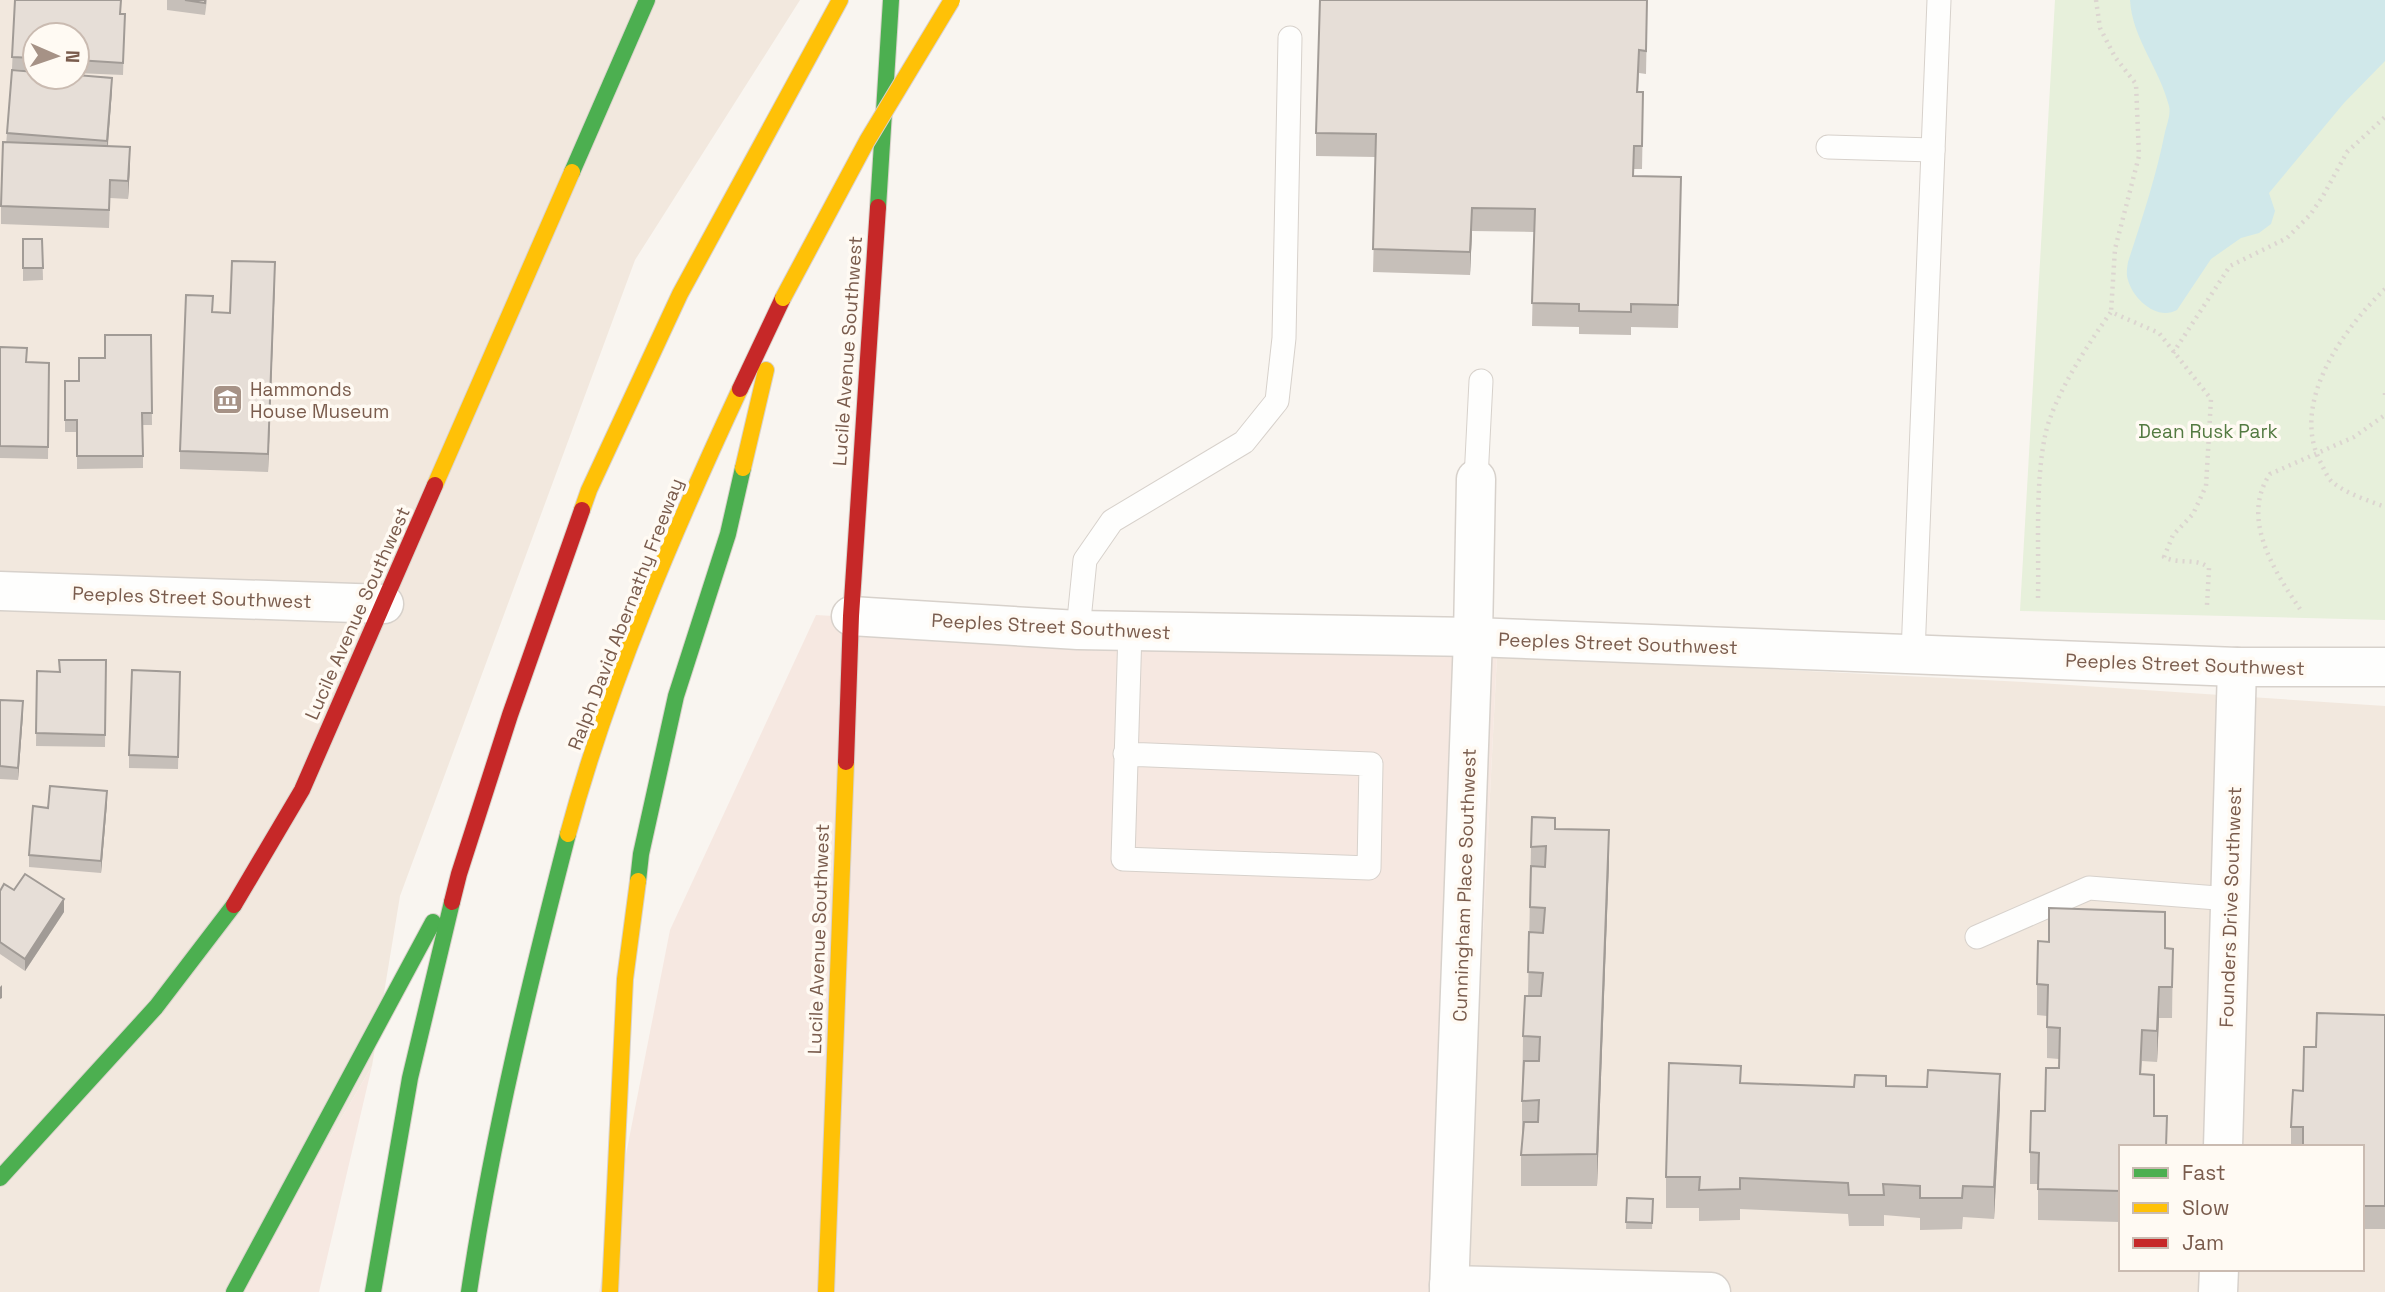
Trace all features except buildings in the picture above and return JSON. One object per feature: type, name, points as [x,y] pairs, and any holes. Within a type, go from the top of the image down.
[{"type":"main road","name":"Lucile Avenue Southwest","points":[[0,1178],[156,1007],[228,915],[302,790],[647,0]]},
{"type":"main road","points":[[373,1292],[410,1078],[459,874],[510,715],[589,490],[680,294],[840,0]]},
{"type":"main road","name":"Lucile Avenue Southwest","points":[[826,1292],[851,616],[891,0]]},
{"type":"main road","name":"Ralph David Abernathy Freeway","points":[[469,1292],[496,1138],[527,989],[581,789],[624,664],[668,552],[739,388],[783,298],[867,141],[952,0]]},
{"type":"main road","points":[[610,1292],[625,979],[641,854],[676,696],[728,534],[783,298]]},
{"type":"main road","points":[[234,1292],[459,874]]},
{"type":"street","name":"Cunningham Place Southwest","points":[[1449,1288],[1473,637],[1476,479]]},
{"type":"street","name":"Peeples Street Southwest","points":[[0,590],[384,604]]},
{"type":"street","name":"Peeples Street Southwest","points":[[851,616],[1078,630],[1473,637],[2238,667],[2385,667]]},
{"type":"street","name":"Founders Drive Southwest","points":[[2223,1145],[2238,667]]},
{"type":"street","points":[[2218,1292],[2219,1271]]},
{"type":"street","points":[[1449,1288],[1711,1292]]},
{"type":"lane","points":[[1913,654],[1939,0]]},
{"type":"lane","points":[[1078,630],[1085,561],[1112,521],[1244,442],[1277,401],[1284,338],[1290,38]]},
{"type":"lane","points":[[1828,147],[1933,150]]},
{"type":"lane","points":[[1476,479],[1481,382]]},
{"type":"lane","points":[[1125,754],[1371,764],[1369,867],[1124,859],[1125,754],[1130,631]]},
{"type":"lane","points":[[1977,937],[2090,888],[2230,899]]},
{"type":"path","points":[[2038,598],[2041,463],[2045,433],[2056,404],[2094,337],[2112,312],[2115,248],[2139,156],[2136,84],[2115,57],[2100,28],[2096,0]]},
{"type":"path","points":[[2173,353],[2230,266],[2287,239],[2310,215],[2347,152],[2385,117]]},
{"type":"path","points":[[2385,289],[2351,326],[2326,368],[2312,407],[2311,433],[2315,453],[2330,481],[2385,507]]},
{"type":"path","points":[[2112,312],[2159,332],[2211,399],[2206,486],[2193,514],[2173,535],[2164,557],[2169,560],[2203,562],[2209,568],[2207,605]]},
{"type":"path","points":[[2300,609],[2278,577],[2265,545],[2258,515],[2258,497],[2270,474],[2354,437],[2385,415]]},
{"type":"shaded area","points":[[0,0],[800,0],[635,260],[400,896],[372,1066],[239,1292],[0,1292]]},
{"type":"shaded area","points":[[816,615],[1497,655],[1465,1292],[599,1292],[670,930]]},
{"type":"shaded area","points":[[1497,655],[2024,682],[2385,706],[2385,1292],[1465,1292]]},
{"type":"shaded area","points":[[372,1066],[319,1292],[239,1292]]},
{"type":"green space","name":"Dean Rusk Park","points":[[2055,0],[2385,0],[2385,620],[2020,611]]},
{"type":"water","points":[[2130,0],[2385,0],[2385,61],[2344,103],[2269,193],[2275,211],[2271,224],[2259,233],[2241,238],[2211,259],[2177,310],[2169,313],[2154,310],[2140,301],[2127,276],[2128,262],[2153,182],[2170,112],[2165,92],[2136,27]]},
{"type":"traffic: fast","points":[[572,172],[647,0]]},
{"type":"traffic: fast","points":[[878,207],[891,0]]},
{"type":"traffic: fast","points":[[638,881],[641,854],[676,696],[728,534],[743,468]]},
{"type":"traffic: fast","points":[[469,1292],[512,1062],[568,834]]},
{"type":"traffic: fast","points":[[373,1292],[410,1078],[452,902]]},
{"type":"traffic: fast","points":[[0,1178],[156,1007],[234,905]]},
{"type":"traffic: fast","points":[[234,1292],[433,922]]},
{"type":"traffic: slow","points":[[582,510],[680,294],[840,0]]},
{"type":"traffic: slow","points":[[783,298],[867,141],[952,0]]},
{"type":"traffic: slow","points":[[435,485],[572,172]]},
{"type":"traffic: slow","points":[[743,468],[766,370]]},
{"type":"traffic: slow","points":[[568,834],[584,777],[623,664],[691,497],[740,389]]},
{"type":"traffic: slow","points":[[826,1292],[846,762]]},
{"type":"traffic: slow","points":[[610,1292],[625,979],[638,881]]},
{"type":"traffic: jam","points":[[846,762],[851,616],[878,207]]},
{"type":"traffic: jam","points":[[740,389],[783,298]]},
{"type":"traffic: jam","points":[[234,905],[302,790],[435,485]]},
{"type":"traffic: jam","points":[[452,902],[510,715],[582,510]]},
{"type":"place","name":"Hammonds House Museum","points":[[227,400]]}]
